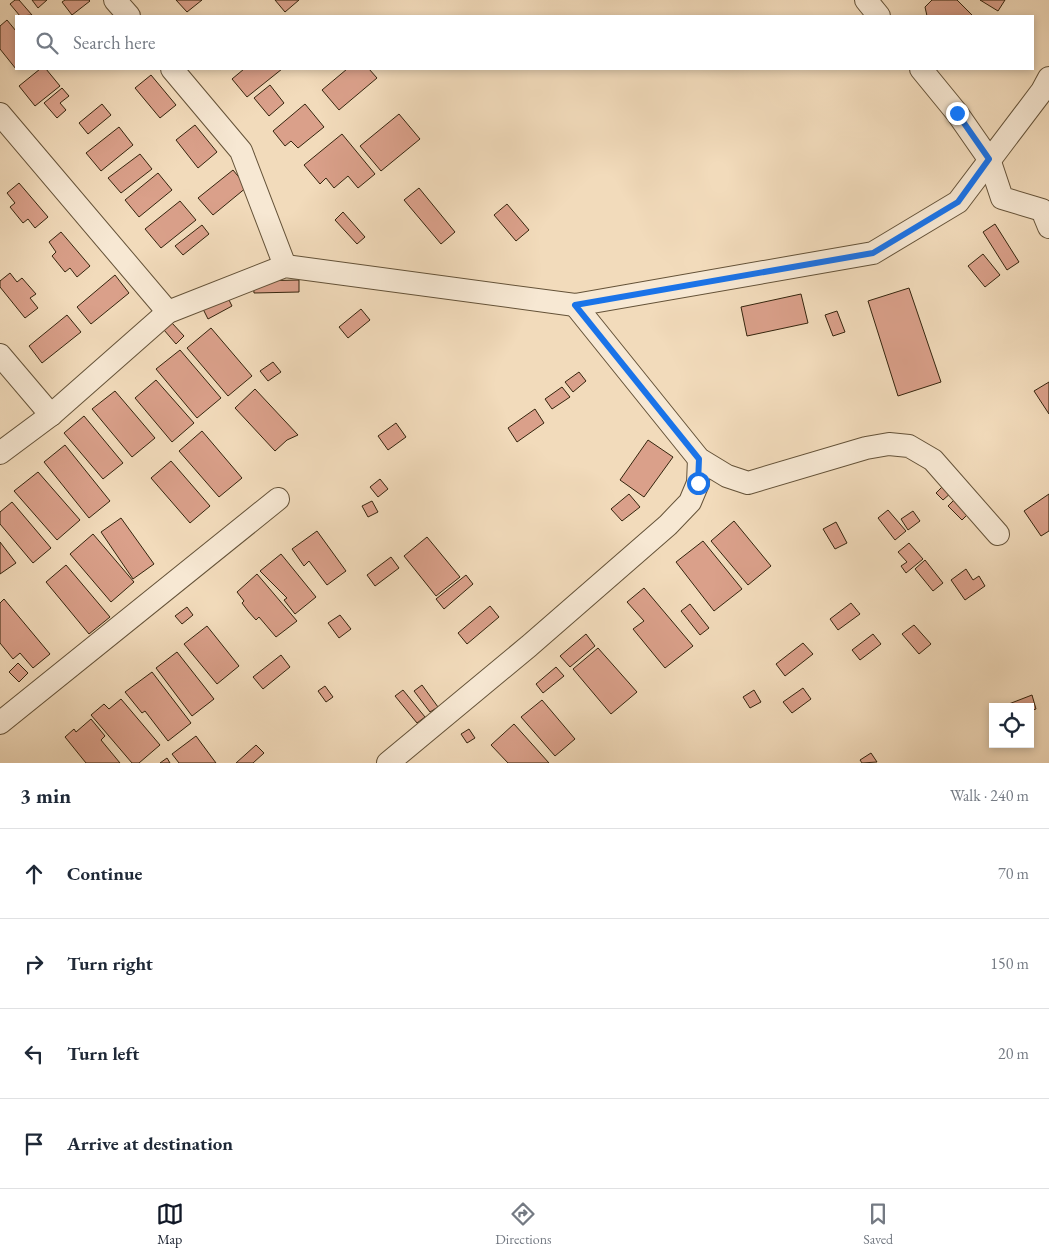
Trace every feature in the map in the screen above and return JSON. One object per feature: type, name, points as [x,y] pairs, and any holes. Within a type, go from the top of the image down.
[{"type":"street","points":[[115,0],[128,15]]},
{"type":"street","points":[[866,0],[878,15]]},
{"type":"street","points":[[173,70],[241,151],[285,266]]},
{"type":"street","points":[[922,70],[957,113],[989,159],[1002,198],[1047,214]]},
{"type":"street","points":[[0,453],[50,414],[168,312],[285,266],[575,305],[873,253],[958,202],[1042,91],[1049,78]]},
{"type":"street","points":[[0,114],[168,312]]},
{"type":"street","points":[[575,305],[699,459],[726,476],[748,483],[866,448],[889,444],[909,446],[934,460],[998,534]]},
{"type":"street","points":[[0,355],[50,414]]},
{"type":"street","points":[[388,763],[529,646],[668,525],[690,502],[698,483],[699,459]]},
{"type":"street","points":[[0,723],[278,499]]},
{"type":"building","points":[[15,0],[19,0],[32,15],[19,15],[10,4]]},
{"type":"building","points":[[32,0],[47,0],[38,8]]},
{"type":"building","points":[[65,0],[90,1],[72,15],[62,2]]},
{"type":"building","points":[[176,0],[202,0],[187,12]]},
{"type":"building","points":[[275,0],[299,0],[285,12]]},
{"type":"building","points":[[932,0],[957,0],[972,15],[927,15],[925,7]]},
{"type":"building","points":[[980,0],[1005,0],[998,11]]},
{"type":"building","points":[[7,20],[15,30],[15,68],[0,49],[0,26]]},
{"type":"building","points":[[39,70],[47,70],[60,86],[35,106],[19,86]]},
{"type":"building","points":[[243,70],[281,70],[247,97],[232,79]]},
{"type":"building","points":[[346,70],[370,70],[377,78],[339,110],[322,90]]},
{"type":"building","points":[[151,75],[176,105],[160,118],[135,88]]},
{"type":"building","points":[[270,85],[284,103],[269,116],[254,98]]},
{"type":"building","points":[[62,88],[69,96],[60,103],[66,110],[57,118],[44,103]]},
{"type":"building","points":[[102,104],[111,115],[88,134],[79,123]]},
{"type":"building","points":[[305,104],[324,127],[298,148],[291,141],[285,146],[273,131]]},
{"type":"building","points":[[399,114],[420,139],[381,171],[360,146]]},
{"type":"building","points":[[195,125],[217,152],[198,168],[176,140]]},
{"type":"building","points":[[119,127],[133,145],[101,171],[86,153]]},
{"type":"building","points":[[342,134],[375,174],[358,188],[348,176],[334,188],[326,178],[320,184],[304,165]]},
{"type":"building","points":[[140,154],[152,169],[121,193],[108,178]]},
{"type":"building","points":[[233,170],[247,187],[213,215],[198,198]]},
{"type":"building","points":[[158,173],[172,190],[139,217],[125,200]]},
{"type":"building","points":[[19,183],[48,217],[35,228],[28,219],[23,223],[10,207],[15,203],[7,193]]},
{"type":"building","points":[[419,188],[455,232],[441,244],[404,200]]},
{"type":"building","points":[[180,201],[196,220],[161,248],[145,229]]},
{"type":"building","points":[[507,204],[529,230],[516,241],[494,215]]},
{"type":"building","points":[[343,212],[365,237],[357,244],[335,220]]},
{"type":"building","points":[[995,224],[1019,262],[1007,270],[983,232]]},
{"type":"building","points":[[202,225],[209,234],[183,255],[175,246]]},
{"type":"building","points":[[61,232],[90,266],[77,277],[70,268],[65,272],[52,256],[56,252],[49,242]]},
{"type":"building","points":[[983,254],[1000,275],[985,287],[968,266]]},
{"type":"building","points":[[10,273],[17,282],[22,278],[36,294],[30,298],[38,308],[25,318],[0,287],[0,281]]},
{"type":"building","points":[[115,275],[129,293],[91,324],[77,307]]},
{"type":"building","points":[[299,280],[299,292],[254,293],[253,281]]},
{"type":"building","points":[[909,288],[941,382],[898,396],[868,301]]},
{"type":"building","points":[[801,294],[808,323],[747,336],[741,307]]},
{"type":"building","points":[[227,296],[232,306],[208,319],[203,309]]},
{"type":"building","points":[[361,309],[370,320],[348,338],[339,327]]},
{"type":"building","points":[[837,311],[845,332],[833,336],[825,315]]},
{"type":"building","points":[[67,315],[81,332],[42,363],[29,346]]},
{"type":"building","points":[[172,323],[184,336],[176,344],[164,330]]},
{"type":"building","points":[[211,328],[252,376],[228,396],[187,348]]},
{"type":"building","points":[[180,350],[221,398],[197,418],[156,369]]},
{"type":"building","points":[[273,362],[281,372],[268,381],[260,371]]},
{"type":"building","points":[[579,372],[586,381],[573,392],[565,382]]},
{"type":"building","points":[[156,380],[194,423],[172,442],[135,398]]},
{"type":"building","points":[[1049,382],[1049,414],[1034,391]]},
{"type":"building","points":[[562,387],[570,397],[552,409],[545,399]]},
{"type":"building","points":[[255,389],[298,435],[287,440],[275,451],[235,408]]},
{"type":"building","points":[[115,391],[155,438],[132,457],[92,409]]},
{"type":"building","points":[[535,409],[544,423],[517,442],[508,428]]},
{"type":"building","points":[[84,416],[123,463],[103,479],[64,433]]},
{"type":"building","points":[[396,423],[406,437],[388,450],[378,436]]},
{"type":"building","points":[[202,431],[242,478],[219,497],[179,451]]},
{"type":"building","points":[[648,440],[673,457],[644,497],[620,480]]},
{"type":"building","points":[[65,445],[110,501],[89,518],[44,462]]},
{"type":"building","points":[[171,461],[210,506],[190,523],[151,478]]},
{"type":"building","points":[[38,472],[80,520],[57,540],[14,491]]},
{"type":"building","points":[[380,479],[388,489],[378,497],[370,487]]},
{"type":"building","points":[[945,484],[952,492],[943,500],[936,493]]},
{"type":"building","points":[[629,494],[640,507],[622,521],[611,509]]},
{"type":"building","points":[[1049,494],[1049,531],[1041,536],[1024,511]]},
{"type":"building","points":[[958,496],[972,510],[962,520],[948,506]]},
{"type":"building","points":[[372,501],[378,512],[368,517],[362,506]]},
{"type":"building","points":[[12,502],[51,548],[33,563],[0,524],[0,512]]},
{"type":"building","points":[[888,510],[906,531],[895,540],[878,518]]},
{"type":"building","points":[[913,511],[920,521],[908,530],[901,519]]},
{"type":"building","points":[[121,518],[154,564],[133,579],[101,532]]},
{"type":"building","points":[[734,521],[771,566],[748,585],[711,541]]},
{"type":"building","points":[[836,522],[847,543],[835,549],[823,529]]},
{"type":"building","points":[[317,531],[346,571],[327,585],[309,561],[304,566],[292,549]]},
{"type":"building","points":[[93,534],[134,582],[111,602],[70,554]]},
{"type":"building","points":[[427,537],[460,577],[436,596],[404,556]]},
{"type":"building","points":[[703,541],[742,589],[714,611],[676,562]]},
{"type":"building","points":[[0,542],[16,563],[0,574]]},
{"type":"building","points":[[909,543],[923,559],[906,573],[901,566],[907,562],[898,552]]},
{"type":"building","points":[[281,554],[316,597],[295,614],[284,600],[287,598],[260,571]]},
{"type":"building","points":[[391,557],[399,568],[375,586],[367,575]]},
{"type":"building","points":[[925,560],[943,583],[933,591],[915,569]]},
{"type":"building","points":[[66,565],[110,617],[89,634],[46,582]]},
{"type":"building","points":[[966,569],[973,580],[979,576],[985,586],[965,600],[951,580]]},
{"type":"building","points":[[257,574],[297,621],[276,637],[259,617],[256,620],[248,611],[242,603],[244,601],[237,592]]},
{"type":"building","points":[[466,575],[473,584],[444,609],[436,599]]},
{"type":"building","points":[[644,588],[693,646],[665,668],[633,629],[644,621],[627,602]]},
{"type":"building","points":[[4,599],[50,654],[33,668],[20,653],[13,659],[0,643],[0,603]]},
{"type":"building","points":[[851,603],[860,614],[838,630],[830,619]]},
{"type":"building","points":[[690,604],[709,628],[700,635],[681,611]]},
{"type":"building","points":[[490,606],[499,617],[467,644],[458,633]]},
{"type":"building","points":[[187,607],[193,615],[182,624],[175,616]]},
{"type":"building","points":[[340,615],[351,629],[339,638],[328,623]]},
{"type":"building","points":[[914,625],[931,644],[919,654],[902,634]]},
{"type":"building","points":[[207,626],[239,666],[217,684],[184,644]]},
{"type":"building","points":[[586,634],[595,646],[570,667],[560,656]]},
{"type":"building","points":[[873,634],[881,644],[860,660],[852,650]]},
{"type":"building","points":[[803,643],[813,654],[785,676],[776,664]]},
{"type":"building","points":[[598,648],[637,692],[611,714],[573,669]]},
{"type":"building","points":[[177,652],[214,699],[192,716],[156,668]]},
{"type":"building","points":[[281,655],[290,667],[263,689],[253,677]]},
{"type":"building","points":[[18,663],[28,673],[19,682],[9,672]]},
{"type":"building","points":[[556,667],[564,676],[543,693],[536,684]]},
{"type":"building","points":[[152,672],[191,723],[168,741],[145,711],[142,713],[125,692]]},
{"type":"building","points":[[422,685],[438,707],[430,712],[414,691]]},
{"type":"building","points":[[325,686],[333,697],[326,702],[318,691]]},
{"type":"building","points":[[803,688],[811,699],[792,713],[783,702]]},
{"type":"building","points":[[403,690],[425,717],[417,723],[395,696]]},
{"type":"building","points":[[754,690],[761,702],[750,708],[743,697]]},
{"type":"building","points":[[1032,695],[1036,709],[1034,710],[1034,703],[1011,703]]},
{"type":"building","points":[[121,699],[160,745],[139,763],[132,763],[91,715],[104,704],[109,709]]},
{"type":"building","points":[[542,700],[575,739],[555,756],[521,717]]},
{"type":"building","points":[[91,719],[105,736],[101,740],[120,763],[86,763],[65,737],[74,729],[76,732]]},
{"type":"building","points":[[514,724],[549,763],[508,763],[491,745]]},
{"type":"building","points":[[469,729],[475,738],[467,743],[461,734]]},
{"type":"building","points":[[196,736],[216,763],[179,763],[172,754]]},
{"type":"building","points":[[256,745],[264,753],[253,763],[236,763]]},
{"type":"building","points":[[871,753],[877,762],[862,763],[860,760]]},
{"type":"building","points":[[167,758],[170,763],[160,763]]},
{"type":"route","points":[[698,483],[699,459],[575,305],[873,253],[958,202],[989,159],[957,113]]}]
